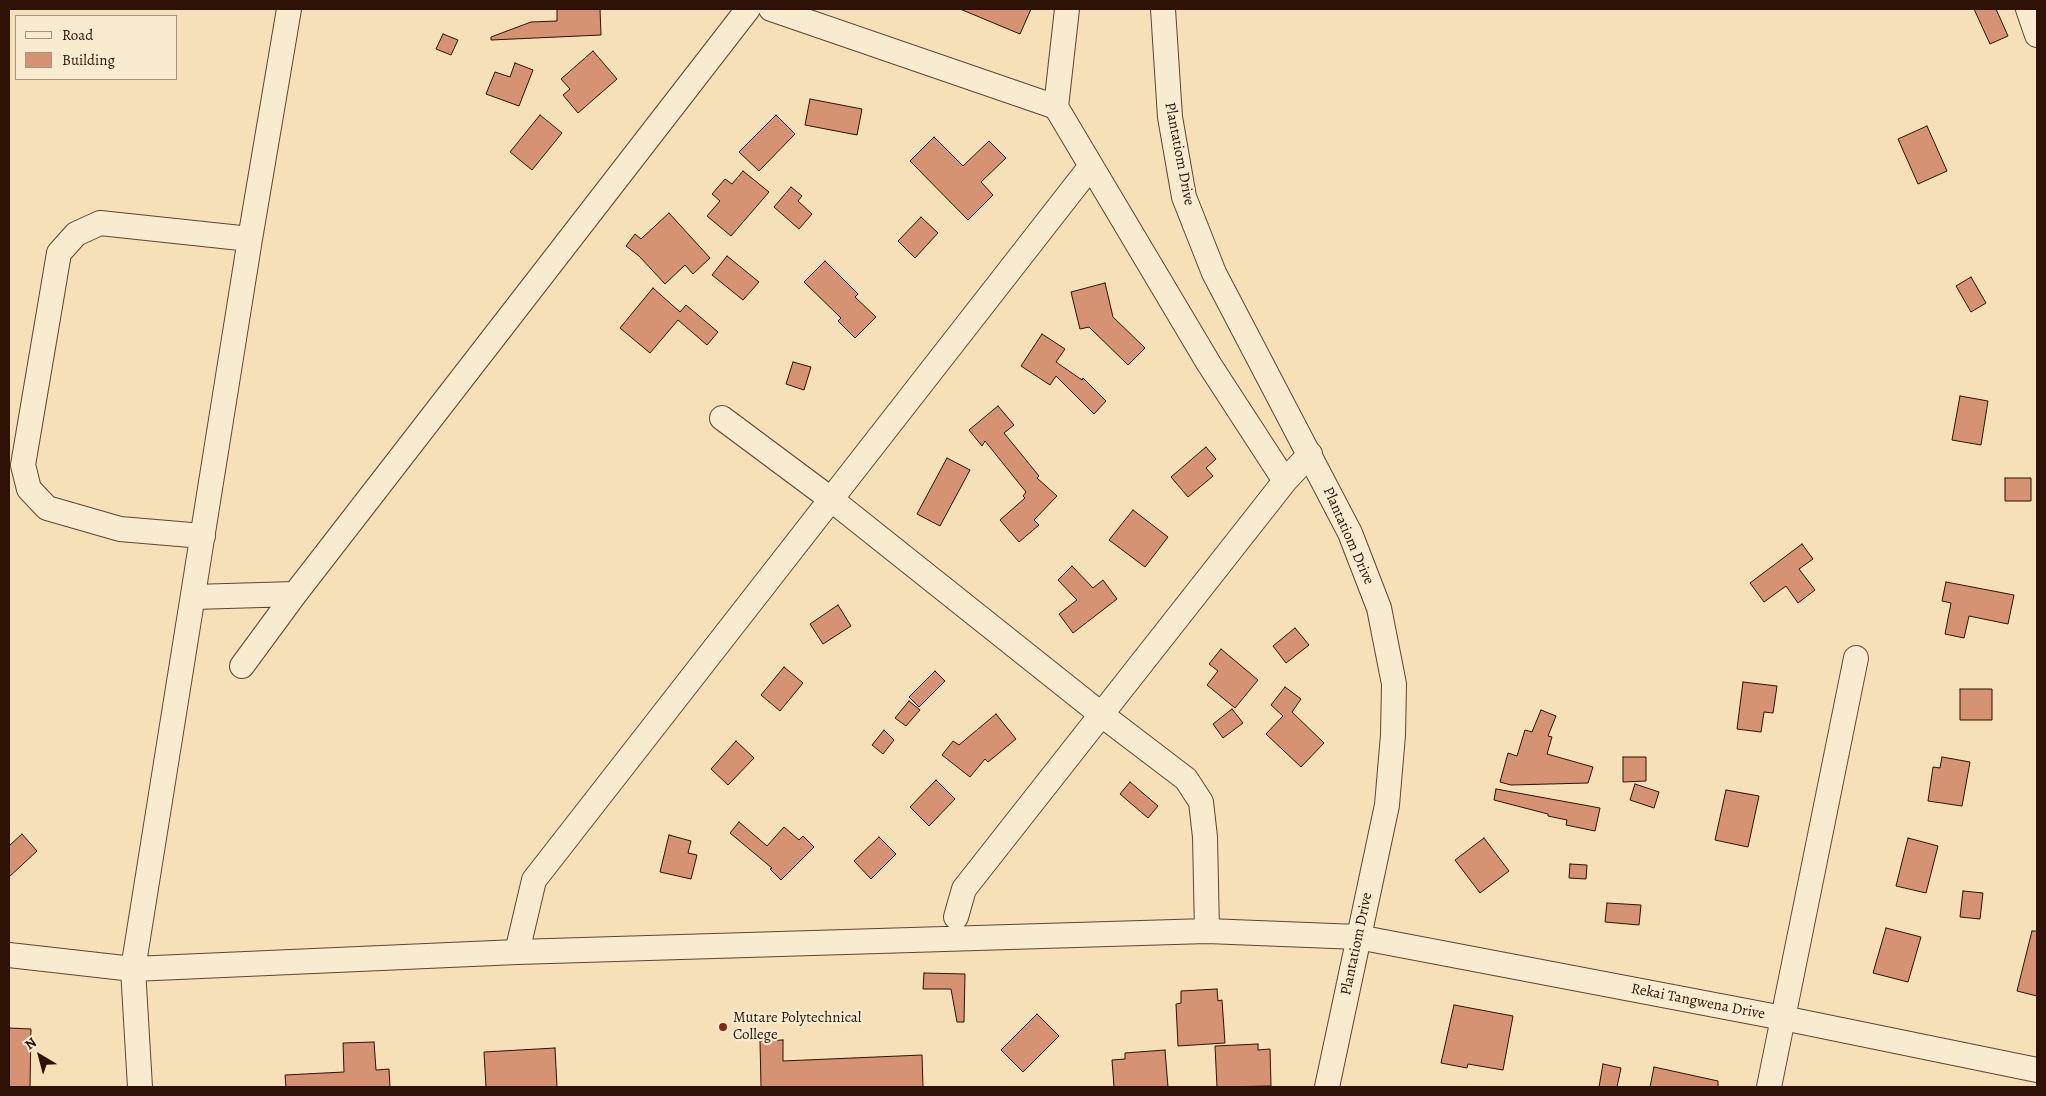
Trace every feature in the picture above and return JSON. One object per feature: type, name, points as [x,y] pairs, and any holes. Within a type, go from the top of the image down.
[{"type":"street","points":[[140,1087],[134,969],[250,239],[289,9]]},
{"type":"street","points":[[242,666],[295,594],[748,9]]},
{"type":"street","points":[[771,9],[1056,107]]},
{"type":"street","points":[[1067,9],[1056,107],[1209,364],[1285,481]]},
{"type":"street","name":"Plantatiom Drive","points":[[1163,9],[1170,116],[1184,197],[1214,273],[1350,533],[1379,608],[1394,684],[1393,735],[1388,806],[1358,937],[1327,1087]]},
{"type":"street","points":[[2028,9],[2037,36]]},
{"type":"street","points":[[517,952],[534,880],[1091,166]]},
{"type":"street","points":[[203,536],[120,529],[47,508],[29,489],[23,465],[59,253],[76,234],[100,223],[250,239]]},
{"type":"street","points":[[722,418],[832,500],[1102,715],[1186,779],[1201,802],[1205,837],[1207,931]]},
{"type":"street","points":[[956,917],[964,889],[1285,481],[1310,454]]},
{"type":"street","points":[[193,597],[295,594]]},
{"type":"street","points":[[1769,1087],[1856,658]]},
{"type":"street","name":"Rekai Tangwena Drive","points":[[9,955],[134,969],[517,952],[1207,931],[1358,937],[1783,1018],[2037,1070]]},
{"type":"building","points":[[557,9],[600,9],[601,35],[491,40],[491,37],[531,22],[557,21]]},
{"type":"building","points":[[960,9],[1031,9],[1020,34]]},
{"type":"building","points":[[1974,9],[1996,9],[2008,36],[1990,44]]},
{"type":"building","points":[[443,34],[458,40],[451,55],[436,49]]},
{"type":"building","points":[[593,51],[617,79],[578,113],[563,95],[570,89],[561,79]]},
{"type":"building","points":[[515,63],[533,70],[519,106],[486,94],[495,72],[510,77]]},
{"type":"building","points":[[810,99],[862,109],[857,135],[805,125]]},
{"type":"building","points":[[540,115],[562,133],[532,170],[510,152]]},
{"type":"building","points":[[776,115],[795,134],[759,171],[739,152]]},
{"type":"building","points":[[1927,126],[1947,171],[1918,184],[1898,139]]},
{"type":"building","points":[[934,137],[963,166],[989,141],[1006,158],[981,182],[993,195],[968,220],[910,161]]},
{"type":"building","points":[[743,171],[769,192],[731,236],[707,216],[720,201],[712,194],[725,179],[732,184]]},
{"type":"building","points":[[791,187],[802,196],[798,201],[812,214],[799,229],[774,207]]},
{"type":"building","points":[[669,213],[710,258],[693,274],[685,265],[665,284],[639,256],[626,246],[635,234],[641,239]]},
{"type":"building","points":[[921,217],[938,233],[915,258],[898,241]]},
{"type":"building","points":[[727,256],[759,282],[743,300],[712,275]]},
{"type":"building","points":[[825,261],[858,294],[855,297],[876,317],[855,338],[838,321],[841,318],[804,282]]},
{"type":"building","points":[[1971,277],[1986,303],[1971,312],[1956,286]]},
{"type":"building","points":[[1105,283],[1113,317],[1145,348],[1128,365],[1089,327],[1080,329],[1071,292]]},
{"type":"building","points":[[653,288],[680,312],[686,305],[718,332],[707,345],[678,320],[650,353],[620,328]]},
{"type":"building","points":[[1042,334],[1065,349],[1056,362],[1082,380],[1083,378],[1106,401],[1094,414],[1056,376],[1050,385],[1021,366]]},
{"type":"building","points":[[793,362],[811,367],[804,390],[786,384]]},
{"type":"building","points":[[1960,396],[1988,401],[1981,445],[1952,440]]},
{"type":"building","points":[[998,406],[1014,425],[1004,433],[1039,476],[1037,478],[1057,496],[1034,520],[1039,525],[1019,542],[1000,520],[1025,498],[1023,496],[1026,492],[985,441],[982,446],[969,430]]},
{"type":"building","points":[[1206,447],[1216,459],[1206,468],[1213,476],[1188,497],[1171,477]]},
{"type":"building","points":[[947,458],[970,470],[940,526],[917,514]]},
{"type":"building","points":[[2005,478],[2031,478],[2031,501],[2005,501]]},
{"type":"building","points":[[1133,510],[1168,537],[1145,567],[1109,540]]},
{"type":"building","points":[[1802,544],[1813,559],[1799,569],[1815,590],[1798,603],[1786,586],[1764,602],[1750,583]]},
{"type":"building","points":[[1072,566],[1093,588],[1103,580],[1117,599],[1073,633],[1059,614],[1077,600],[1058,580]]},
{"type":"building","points":[[1946,582],[2014,595],[2008,624],[1969,616],[1964,638],[1945,634],[1951,603],[1942,601]]},
{"type":"building","points":[[838,605],[851,626],[823,644],[810,624]]},
{"type":"building","points":[[1295,628],[1309,645],[1286,663],[1273,646]]},
{"type":"building","points":[[1221,649],[1258,680],[1235,708],[1207,685],[1218,671],[1209,664]]},
{"type":"building","points":[[784,667],[803,683],[780,711],[761,695]]},
{"type":"building","points":[[935,671],[945,681],[919,707],[909,697]]},
{"type":"building","points":[[1743,682],[1777,686],[1773,713],[1764,712],[1761,732],[1737,729]]},
{"type":"building","points":[[1285,687],[1301,699],[1292,712],[1324,743],[1301,767],[1266,734],[1283,716],[1271,705]]},
{"type":"building","points":[[1960,689],[1992,689],[1992,720],[1960,720]]},
{"type":"building","points":[[909,701],[920,710],[906,726],[895,718]]},
{"type":"building","points":[[1232,709],[1243,723],[1223,738],[1213,724]]},
{"type":"building","points":[[1541,710],[1556,716],[1548,736],[1552,737],[1547,754],[1593,767],[1588,783],[1511,785],[1500,782],[1508,753],[1517,756],[1525,730],[1532,732]]},
{"type":"building","points":[[996,714],[1016,739],[988,762],[985,759],[970,777],[942,755],[953,741],[959,745]]},
{"type":"building","points":[[884,730],[894,740],[883,754],[872,745]]},
{"type":"building","points":[[736,741],[754,758],[728,785],[711,769]]},
{"type":"building","points":[[1623,757],[1646,757],[1646,781],[1623,782]]},
{"type":"building","points":[[1942,757],[1970,762],[1962,806],[1928,801],[1933,767],[1940,768]]},
{"type":"building","points":[[936,780],[955,799],[929,826],[910,807]]},
{"type":"building","points":[[1130,782],[1158,806],[1148,818],[1120,794]]},
{"type":"building","points":[[1635,784],[1659,792],[1654,808],[1630,800]]},
{"type":"building","points":[[1496,789],[1600,808],[1595,831],[1566,825],[1567,820],[1494,800]]},
{"type":"building","points":[[1726,790],[1759,796],[1748,847],[1715,840]]},
{"type":"building","points":[[739,822],[767,846],[784,827],[799,840],[803,836],[814,847],[781,880],[770,869],[772,868],[730,833]]},
{"type":"building","points":[[22,834],[37,851],[9,877],[9,846]]},
{"type":"building","points":[[669,835],[691,841],[688,853],[697,855],[691,879],[660,872]]},
{"type":"building","points":[[879,837],[896,854],[871,879],[854,861]]},
{"type":"building","points":[[1484,838],[1509,871],[1480,893],[1455,860]]},
{"type":"building","points":[[1908,838],[1938,846],[1926,893],[1896,886]]},
{"type":"building","points":[[1570,864],[1587,865],[1586,879],[1569,878]]},
{"type":"building","points":[[1963,891],[1983,893],[1980,919],[1960,917]]},
{"type":"building","points":[[1607,903],[1641,905],[1639,925],[1605,922]]},
{"type":"building","points":[[1886,928],[1921,937],[1908,982],[1873,973]]},
{"type":"building","points":[[2032,931],[2037,931],[2037,996],[2017,991]]},
{"type":"building","points":[[924,973],[965,974],[964,1022],[957,1022],[951,989],[923,989]]},
{"type":"building","points":[[1217,989],[1218,1001],[1222,1000],[1225,1043],[1178,1046],[1176,1004],[1181,1003],[1181,991]]},
{"type":"building","points":[[1454,1005],[1513,1016],[1503,1070],[1468,1064],[1467,1068],[1441,1063]]},
{"type":"building","points":[[1037,1014],[1059,1036],[1023,1072],[1001,1050]]},
{"type":"building","points":[[9,1028],[31,1029],[30,1087],[9,1087]]},
{"type":"building","points":[[783,1040],[783,1061],[922,1055],[923,1087],[761,1087],[760,1041]]},
{"type":"building","points":[[374,1042],[376,1070],[389,1069],[390,1087],[286,1087],[285,1075],[344,1072],[343,1043]]},
{"type":"building","points":[[1258,1044],[1258,1050],[1270,1049],[1271,1086],[1217,1087],[1215,1046]]},
{"type":"building","points":[[555,1048],[557,1087],[486,1087],[484,1052]]},
{"type":"building","points":[[1165,1050],[1168,1087],[1114,1087],[1112,1060],[1125,1059],[1125,1053]]},
{"type":"building","points":[[1603,1064],[1621,1068],[1617,1087],[1599,1087]]},
{"type":"building","points":[[1654,1067],[1718,1081],[1718,1087],[1650,1087]]},
{"type":"place","name":"Mutare Polytechnical College","points":[[723,1027]]}]
